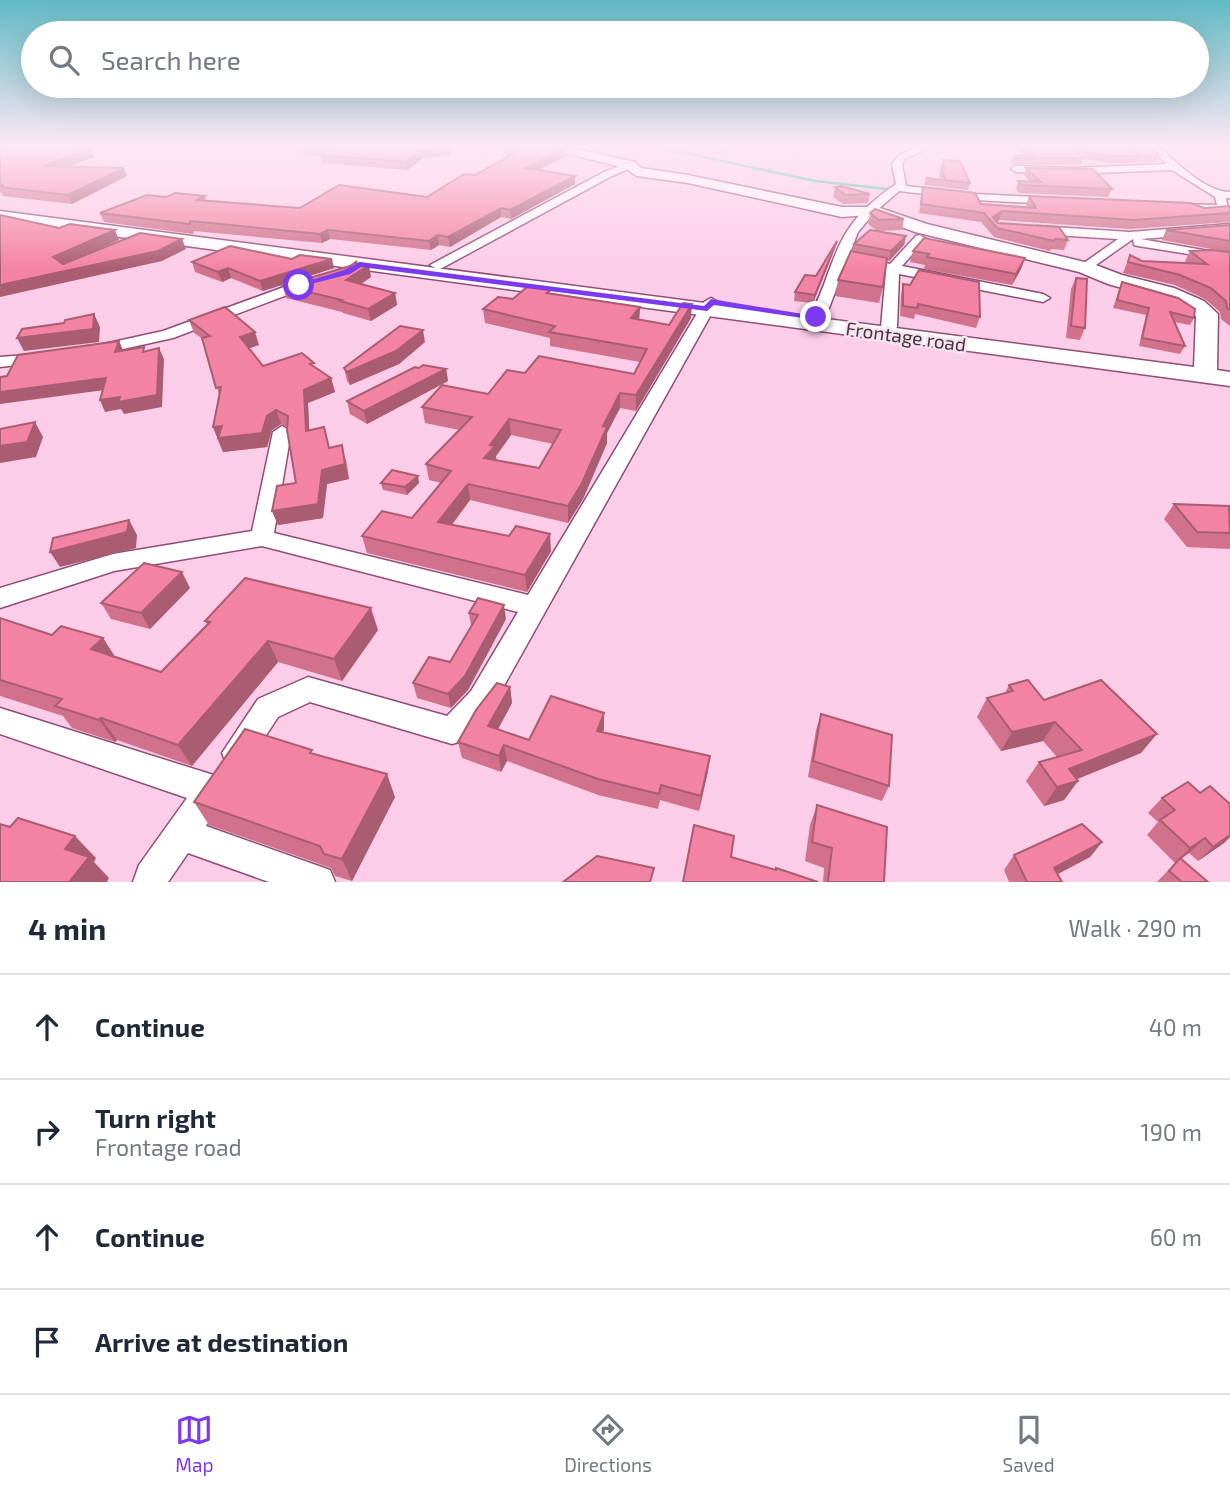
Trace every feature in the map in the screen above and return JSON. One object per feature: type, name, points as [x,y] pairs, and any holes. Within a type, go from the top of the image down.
[{"type":"main road","points":[[728,187],[842,212],[871,210],[921,228],[1086,268],[1103,277],[1153,289],[1203,309],[1207,314],[1206,368]]},
{"type":"main road","points":[[0,210],[437,265],[709,305],[1230,371]]},
{"type":"main road","name":"Frontage road","points":[[0,216],[360,264],[709,305],[1230,379]]},
{"type":"street","points":[[437,265],[583,187]]},
{"type":"street","points":[[816,317],[827,301],[849,237],[871,210],[898,187]]},
{"type":"street","points":[[893,191],[1059,201]]},
{"type":"street","points":[[1170,207],[1227,210],[1225,195]]},
{"type":"street","points":[[1086,268],[1128,238],[1230,228]]},
{"type":"street","points":[[1025,229],[1128,238],[1226,258]]},
{"type":"street","points":[[125,245],[145,235]]},
{"type":"street","points":[[889,327],[893,269],[920,239]]},
{"type":"street","points":[[841,259],[1043,298]]},
{"type":"street","points":[[85,352],[167,335],[360,264]]},
{"type":"street","points":[[150,882],[268,708],[308,688],[452,731],[481,700],[709,305]]},
{"type":"street","points":[[0,362],[60,356]]},
{"type":"street","points":[[262,538],[282,432]]},
{"type":"street","points":[[0,598],[113,563],[262,538],[536,607]]},
{"type":"street","points":[[0,722],[211,791]]},
{"type":"street","points":[[181,834],[318,882]]},
{"type":"building","points":[[1,187],[84,187],[68,195]]},
{"type":"building","points":[[335,187],[427,197],[443,187],[554,187],[510,210],[501,208],[448,237],[438,235],[429,241],[328,230],[320,234],[190,221],[190,224],[100,213],[147,195],[166,197],[175,193],[205,196],[197,200],[300,208]]},
{"type":"building","points":[[835,187],[870,194],[845,195]]},
{"type":"building","points":[[924,187],[975,193],[981,204],[1036,208],[1029,196],[1191,203],[1204,208],[1230,206],[1230,213],[1134,220],[1002,211],[993,217],[998,223],[1059,227],[1068,240],[1054,241],[997,228],[984,213],[921,204]]},
{"type":"building","points":[[1070,187],[1110,187],[1112,189]]},
{"type":"building","points":[[875,209],[904,219],[879,220],[870,213]]},
{"type":"building","points":[[0,215],[59,228],[70,224],[115,230],[53,257],[63,264],[140,233],[182,239],[158,251],[0,285]]},
{"type":"building","points":[[1230,225],[1230,241],[1166,230]]},
{"type":"building","points":[[870,230],[906,236],[891,251],[854,244]]},
{"type":"building","points":[[924,238],[1025,258],[1016,274],[927,257],[929,254],[913,251]]},
{"type":"building","points":[[837,241],[815,295],[795,292],[805,275],[816,276]]},
{"type":"building","points":[[230,246],[292,259],[300,255],[332,259],[260,281],[228,268],[218,272],[192,262]]},
{"type":"building","points":[[851,251],[887,258],[883,287],[838,280]]},
{"type":"building","points":[[1190,251],[1230,252],[1230,310],[1226,301],[1211,288],[1180,275],[1128,262],[1130,255],[1142,261],[1207,264]]},
{"type":"building","points":[[357,261],[355,263],[369,265],[346,280],[395,293],[368,309],[283,286],[350,266]]},
{"type":"building","points":[[919,270],[979,282],[980,317],[918,304],[917,308],[903,306],[903,284],[910,285]]},
{"type":"building","points":[[1076,278],[1087,279],[1085,328],[1071,326]]},
{"type":"building","points":[[1122,282],[1178,298],[1195,309],[1194,318],[1170,312],[1185,346],[1142,338],[1149,308],[1117,300]]},
{"type":"building","points":[[529,285],[552,289],[547,293],[640,307],[631,318],[669,325],[683,303],[692,304],[636,395],[620,393],[603,426],[607,427],[582,483],[568,506],[468,484],[438,522],[509,536],[516,526],[550,534],[525,575],[362,536],[382,511],[412,518],[451,471],[426,464],[472,417],[422,407],[442,385],[488,394],[507,370],[525,373],[539,356],[634,374],[647,349],[549,332],[555,326],[483,309],[498,297],[513,299]],"holes":[[[509,419],[561,430],[539,468],[484,458],[495,446],[490,445]]]},
{"type":"building","points":[[225,307],[255,332],[240,337],[263,366],[302,353],[314,363],[310,364],[331,378],[304,390],[306,431],[324,427],[329,448],[342,445],[345,464],[322,470],[318,504],[272,511],[277,486],[296,483],[287,430],[288,416],[276,410],[267,416],[262,433],[218,438],[222,426],[213,427],[221,387],[216,388],[202,338],[210,336],[189,320]]},
{"type":"building","points":[[94,314],[93,329],[17,338],[22,329],[64,323],[65,320]]},
{"type":"building","points":[[400,326],[423,330],[396,351],[347,372],[344,368]]},
{"type":"building","points":[[119,341],[115,352],[144,347],[143,352],[159,348],[157,395],[118,402],[120,397],[100,400],[106,378],[0,392],[0,377],[7,376],[18,355]]},
{"type":"building","points":[[423,365],[446,369],[364,411],[347,401],[415,367]]},
{"type":"building","points":[[35,422],[27,442],[0,446],[0,429]]},
{"type":"building","points":[[392,470],[418,476],[405,487],[381,483]]},
{"type":"building","points":[[1174,504],[1229,506],[1230,533],[1197,532]]},
{"type":"building","points":[[129,520],[127,532],[50,552],[53,538]]},
{"type":"building","points":[[144,563],[182,572],[141,613],[101,603]]},
{"type":"building","points":[[245,578],[371,608],[334,659],[268,641],[178,745],[101,718],[99,720],[55,706],[62,699],[0,680],[0,618],[52,635],[61,626],[103,638],[91,649],[161,672],[210,622],[205,621]]},
{"type":"building","points":[[478,598],[504,605],[465,676],[448,694],[413,683],[429,657],[450,662],[478,615],[469,613]]},
{"type":"building","points":[[1028,680],[1044,700],[1101,680],[1157,734],[1069,769],[1078,781],[1057,787],[1039,762],[1082,750],[1055,722],[1012,732],[987,698],[1013,691],[1009,685]]},
{"type":"building","points":[[497,683],[510,687],[488,726],[529,740],[551,696],[604,713],[597,731],[710,756],[701,796],[661,785],[659,794],[598,779],[504,745],[499,756],[458,742],[476,710]]},
{"type":"building","points":[[821,714],[892,735],[889,786],[813,761]]},
{"type":"building","points":[[245,729],[312,750],[310,753],[387,774],[342,859],[324,854],[320,846],[194,802]]},
{"type":"building","points":[[1188,782],[1200,793],[1210,786],[1230,804],[1230,835],[1213,847],[1205,838],[1190,848],[1160,820],[1175,810],[1162,798]]},
{"type":"building","points":[[817,805],[887,827],[884,882],[828,882],[832,848],[812,842]]},
{"type":"building","points":[[18,818],[75,836],[65,849],[89,857],[69,882],[0,882],[0,824],[10,827]]},
{"type":"building","points":[[1082,824],[1102,842],[1054,868],[1062,882],[1027,882],[1014,855]]},
{"type":"building","points":[[694,825],[734,836],[731,857],[818,882],[683,882]]},
{"type":"building","points":[[597,856],[654,868],[650,882],[563,882]]},
{"type":"building","points":[[1180,858],[1208,882],[1182,882],[1169,871]]},
{"type":"waterway","points":[[870,187],[895,190]]},
{"type":"route","points":[[299,285],[347,272],[360,264],[707,309],[711,302],[816,317]]}]
